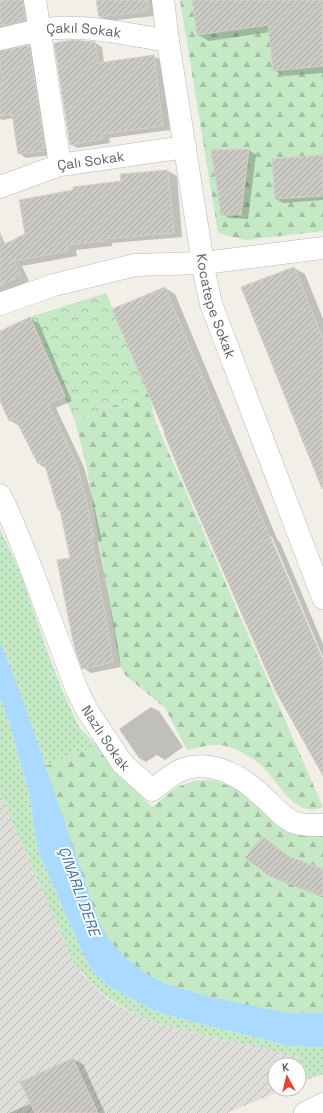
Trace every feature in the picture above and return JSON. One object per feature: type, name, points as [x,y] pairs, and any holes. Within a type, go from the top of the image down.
[{"type":"street","points":[[35,0],[60,165]]},
{"type":"street","name":"Kocatepe Sokak","points":[[163,0],[168,41],[211,304],[323,598]]},
{"type":"street","name":"Çakıl Sokak","points":[[0,39],[39,30],[77,28],[168,41]]},
{"type":"street","name":"Çalı Sokak","points":[[0,187],[60,165],[185,147]]},
{"type":"street","points":[[0,304],[54,285],[135,265],[204,263],[323,248]]},
{"type":"street","name":"Nazlı Sokak","points":[[0,495],[26,555],[77,690],[87,710],[122,763],[152,790],[176,772],[189,768],[210,768],[223,770],[245,781],[284,817],[294,823],[323,825]]},
{"type":"street","points":[[305,1113],[323,1104]]},
{"type":"shaded area","points":[[0,793],[73,961],[84,976],[97,989],[111,1001],[130,1012],[164,1025],[299,1057],[267,1057],[267,1096],[227,1113],[0,1113]]},
{"type":"green space","points":[[180,0],[266,0],[273,70],[323,66],[323,231],[245,240],[218,233]]},
{"type":"green space","points":[[106,293],[148,392],[75,421],[30,317]]},
{"type":"green space","points":[[148,392],[156,423],[323,807],[313,809],[304,808],[295,804],[258,762],[237,750],[216,745],[187,750],[165,708],[124,674],[119,661],[86,463],[75,421]]},
{"type":"green space","points":[[0,529],[21,574],[50,659],[79,727],[100,749],[78,751],[38,770],[0,673]]},
{"type":"green space","points":[[0,697],[9,722],[30,796],[35,835],[40,855],[84,956],[93,971],[110,987],[155,1011],[289,1046],[323,1047],[323,1074],[309,1079],[307,1075],[307,1057],[299,1057],[164,1025],[149,1020],[124,1008],[102,993],[92,984],[73,961],[0,793]]},
{"type":"green space","points":[[100,749],[124,778],[152,807],[177,787],[194,781],[212,780],[233,787],[287,831],[311,836],[323,835],[323,1026],[247,1019],[110,962],[38,770],[78,751]]},
{"type":"water","name":"ÇINARLI DERE","points":[[0,641],[23,701],[98,919],[108,938],[126,958],[145,973],[166,984],[206,996],[287,1013],[323,1013],[323,1047],[290,1046],[155,1011],[110,987],[93,971],[84,956],[40,855],[35,835],[30,796],[9,722],[0,697]]},
{"type":"building","points":[[0,0],[23,0],[25,20],[0,26]]},
{"type":"building","points":[[96,0],[148,0],[148,11],[99,17]]},
{"type":"building","points":[[192,0],[322,0],[323,66],[273,71],[268,25],[197,35]]},
{"type":"building","points":[[72,40],[95,42],[98,63],[154,55],[163,126],[102,134],[103,139],[70,145],[54,43]]},
{"type":"building","points":[[29,45],[45,148],[43,148],[44,151],[18,154],[12,114],[0,116],[0,84],[3,84],[0,51]]},
{"type":"building","points":[[249,149],[241,215],[221,215],[211,150]]},
{"type":"building","points":[[323,155],[323,196],[275,199],[272,159]]},
{"type":"building","points":[[168,170],[174,233],[104,239],[104,241],[67,245],[68,251],[14,261],[21,276],[0,286],[0,233],[5,244],[25,234],[19,200],[73,190],[73,187],[121,181],[120,174]]},
{"type":"building","points":[[294,267],[323,339],[322,489],[241,287]]},
{"type":"building","points":[[165,287],[269,536],[323,660],[323,776],[275,690],[184,482],[165,433],[112,309]]},
{"type":"building","points":[[30,317],[65,396],[48,404],[76,462],[85,495],[94,537],[91,537],[113,662],[82,669],[75,649],[57,560],[70,558],[60,510],[58,510],[44,462],[38,464],[15,418],[9,421],[0,401],[0,331]]},
{"type":"building","points":[[262,836],[288,856],[323,869],[323,896],[269,876],[245,858]]},
{"type":"building","points":[[73,1058],[98,1113],[35,1113],[20,1082]]}]
